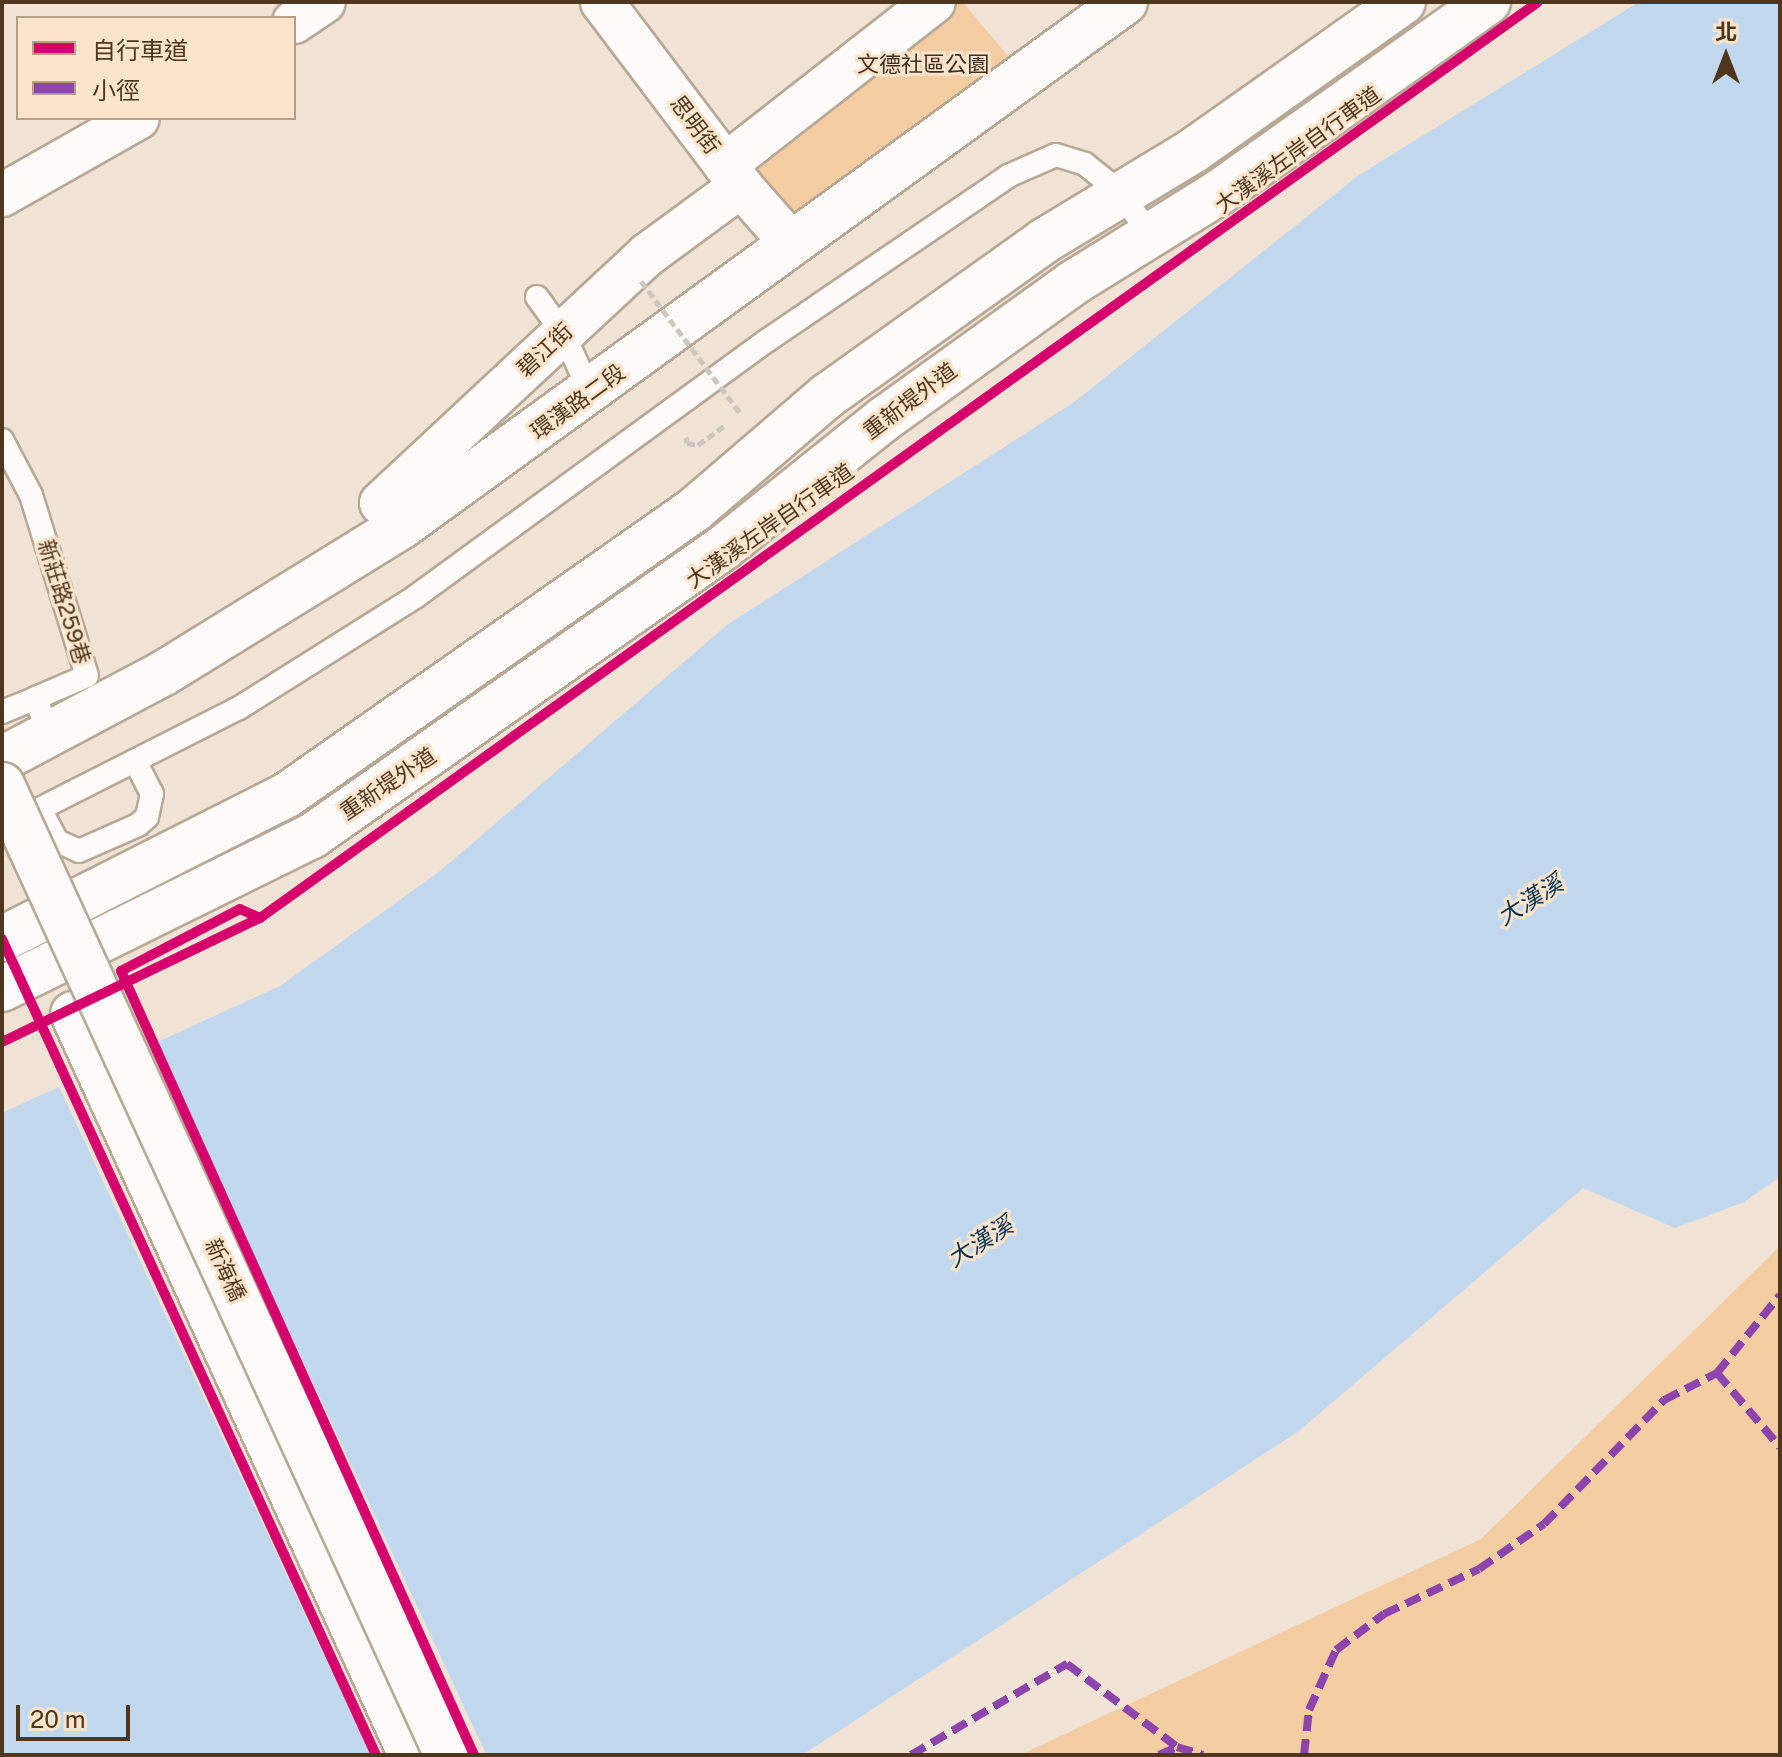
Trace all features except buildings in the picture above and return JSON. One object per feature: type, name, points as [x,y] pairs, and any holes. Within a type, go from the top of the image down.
[{"type":"street","points":[[296,21],[324,2]]},
{"type":"street","name":"思明街","points":[[602,2],[733,176],[792,244]]},
{"type":"street","name":"碧江街","points":[[402,526],[381,503],[733,176],[934,2]]},
{"type":"street","name":"環漢路二段","points":[[2,759],[42,718],[402,526],[591,394],[1125,2]]},
{"type":"street","points":[[2,939],[287,795],[694,510],[827,396],[1121,193],[1194,150],[1403,2]]},
{"type":"street","name":"重新堤外道","points":[[2,989],[312,836],[723,548],[884,419],[1060,292],[1150,235],[1488,2]]},
{"type":"street","points":[[2,195],[134,120]]},
{"type":"street","name":"新海橋","points":[[2,785],[447,1755]]},
{"type":"street","name":"新海橋","points":[[2,858],[411,1755]]},
{"type":"lane","points":[[2,828],[239,708],[415,597],[768,340],[1008,176],[1056,155],[1085,164],[1121,193],[1150,235]]},
{"type":"lane","points":[[537,297],[563,333],[591,394]]},
{"type":"lane","name":"新莊路259巷","points":[[2,440],[31,495],[87,676],[42,718]]},
{"type":"lane","points":[[2,712],[42,718]]},
{"type":"lane","points":[[40,809],[57,841],[79,851],[138,825],[147,817],[152,794],[136,762]]},
{"type":"path","points":[[641,281],[741,414],[698,445],[687,443],[688,431]]},
{"type":"green space","name":"文德社區公園","points":[[914,2],[963,2],[1016,66],[790,228],[739,164]]},
{"type":"green space","points":[[1780,1246],[1780,1755],[1020,1755],[1481,1539]]},
{"type":"water","name":"大漢溪","points":[[1639,2],[1780,2],[1780,1177],[1744,1202],[1675,1228],[1583,1188],[1299,1431],[802,1755],[2,1755],[2,1113],[280,986],[440,871],[727,625],[1073,403],[1359,175]]},
{"type":"pier","points":[[153,1040],[485,1752],[480,1755],[371,1755],[58,1084]]},
{"type":"marked path","points":[[1304,1755],[1309,1710],[1336,1650],[1384,1614],[1479,1569],[1544,1524],[1664,1400],[1717,1373],[1780,1295]]},
{"type":"marked path","points":[[1717,1373],[1780,1447]]},
{"type":"marked path","points":[[911,1755],[1067,1664],[1177,1747]]},
{"type":"marked path","points":[[1159,1755],[1177,1747],[1203,1755]]},
{"type":"cycle path","name":"大漢溪左岸自行車道","points":[[2,1042],[260,918],[1538,2]]},
{"type":"cycle path","points":[[260,918],[240,909],[121,971],[474,1755]]},
{"type":"cycle path","points":[[2,939],[376,1755]]}]
